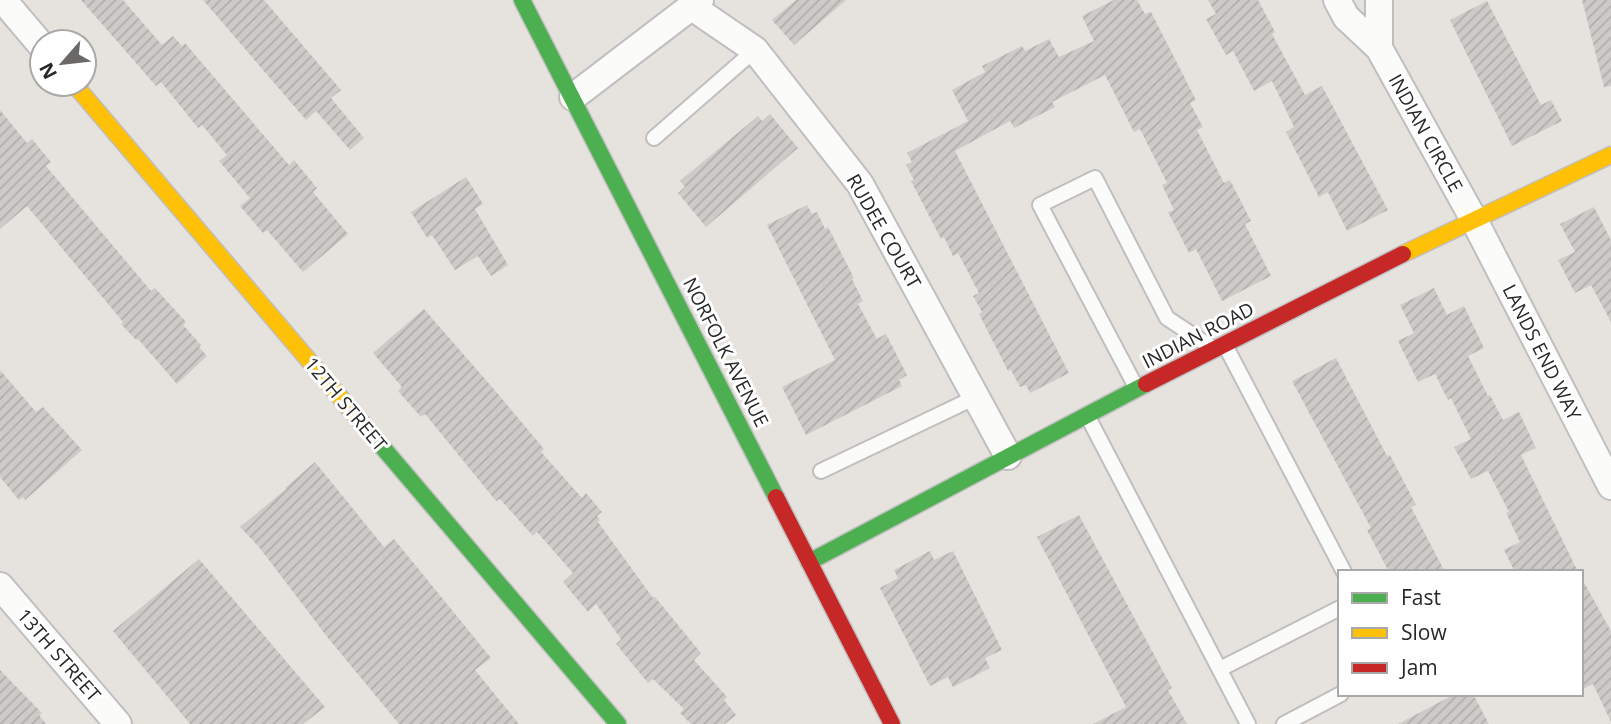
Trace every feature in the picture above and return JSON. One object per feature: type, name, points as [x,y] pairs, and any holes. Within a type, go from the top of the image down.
[{"type":"street","points":[[3,0],[28,29]]},
{"type":"street","name":"NORFOLK AVENUE","points":[[522,0],[892,724]]},
{"type":"street","name":"INDIAN CIRCLE","points":[[1337,0],[1346,18],[1379,48],[1474,218]]},
{"type":"street","name":"INDIAN CIRCLE","points":[[1379,0],[1379,48]]},
{"type":"street","points":[[573,97],[696,4]]},
{"type":"street","name":"RUDEE COURT","points":[[696,4],[755,50],[860,184],[1008,456]]},
{"type":"street","name":"12TH STREET","points":[[86,98],[618,724]]},
{"type":"street","name":"INDIAN ROAD","points":[[809,562],[1008,456],[1474,218],[1611,155]]},
{"type":"street","name":"LANDS END WAY","points":[[1474,218],[1611,486]]},
{"type":"street","name":"13TH STREET","points":[[0,586],[118,724]]},
{"type":"lane","points":[[654,138],[755,50]]},
{"type":"lane","points":[[1137,390],[1040,205],[1095,178],[1167,318],[1220,347],[1343,570]]},
{"type":"lane","points":[[821,471],[976,397]]},
{"type":"lane","points":[[1088,415],[1248,724]]},
{"type":"lane","points":[[1220,669],[1338,609]]},
{"type":"lane","points":[[1283,724],[1338,696]]},
{"type":"building","points":[[81,0],[123,0],[162,45],[173,36],[182,46],[185,43],[289,165],[294,160],[317,188],[313,192],[348,234],[303,272],[267,230],[263,233],[240,206],[250,198],[219,161],[227,155],[202,125],[198,128],[161,82],[156,86]]},
{"type":"building","points":[[203,0],[264,0],[341,90],[331,98],[364,138],[350,150],[316,111],[306,120]]},
{"type":"building","points":[[796,0],[846,0],[794,45],[772,20]]},
{"type":"building","points":[[1114,0],[1137,0],[1145,14],[1151,12],[1196,100],[1190,103],[1203,127],[1197,130],[1224,183],[1230,180],[1251,221],[1245,224],[1271,276],[1222,301],[1196,249],[1189,253],[1168,212],[1174,210],[1162,185],[1167,183],[1140,129],[1134,132],[1105,75],[1052,102],[1055,107],[1014,128],[1010,121],[955,151],[1069,373],[1030,393],[1026,385],[1020,387],[1011,370],[1008,371],[979,314],[982,312],[973,296],[979,293],[958,253],[953,256],[944,237],[941,239],[911,181],[914,180],[906,165],[912,162],[907,153],[968,121],[952,90],[985,72],[982,66],[1022,46],[1025,51],[1049,39],[1059,57],[1094,41],[1082,16]]},
{"type":"building","points":[[1208,0],[1258,0],[1275,32],[1272,34],[1305,95],[1322,86],[1388,210],[1347,231],[1328,192],[1319,197],[1286,132],[1294,127],[1272,81],[1254,91],[1233,51],[1226,55],[1206,19],[1216,14]]},
{"type":"building","points":[[1582,0],[1611,0],[1611,86],[1604,87]]},
{"type":"building","points":[[1487,1],[1541,105],[1551,100],[1562,121],[1512,146],[1450,20]]},
{"type":"building","points":[[0,110],[27,143],[32,139],[51,162],[46,166],[151,291],[155,288],[186,322],[183,325],[201,345],[199,347],[207,356],[177,384],[138,339],[121,324],[123,322],[27,206],[0,229]]},
{"type":"building","points":[[770,114],[798,148],[706,227],[678,193],[685,187],[680,181],[758,116],[762,121]]},
{"type":"building","points":[[466,177],[483,204],[475,209],[508,265],[491,276],[478,256],[455,270],[432,235],[427,238],[411,212]]},
{"type":"building","points":[[807,205],[812,214],[817,212],[825,229],[828,227],[863,301],[858,304],[877,339],[886,334],[907,375],[899,380],[902,386],[806,435],[782,387],[835,360],[767,225]]},
{"type":"building","points":[[1594,207],[1611,240],[1611,322],[1591,285],[1575,293],[1558,260],[1575,252],[1560,224]]},
{"type":"building","points":[[1434,288],[1447,315],[1464,306],[1484,348],[1468,356],[1503,420],[1519,412],[1536,448],[1521,455],[1577,570],[1514,570],[1504,550],[1520,542],[1506,513],[1509,512],[1488,471],[1471,479],[1454,447],[1471,439],[1451,398],[1448,400],[1435,374],[1418,382],[1398,341],[1414,333],[1400,305]]},
{"type":"building","points":[[424,309],[544,449],[541,452],[582,498],[586,493],[602,512],[597,516],[600,520],[598,522],[653,598],[655,597],[701,653],[694,660],[727,697],[724,700],[736,715],[725,724],[691,724],[680,713],[684,709],[653,679],[648,683],[616,644],[621,639],[596,604],[588,612],[563,582],[573,573],[537,532],[533,536],[500,499],[496,501],[425,414],[421,417],[398,391],[402,387],[373,353]]},
{"type":"building","points":[[1336,358],[1416,505],[1411,507],[1444,570],[1388,570],[1367,530],[1371,528],[1292,381]]},
{"type":"building","points":[[0,370],[36,412],[43,407],[82,450],[25,500],[23,497],[19,500],[0,477]]},
{"type":"building","points":[[315,462],[384,547],[394,539],[491,658],[475,670],[519,724],[399,724],[328,638],[259,547],[240,527]]},
{"type":"building","points":[[1079,515],[1172,688],[1168,690],[1187,724],[1093,724],[1126,707],[1037,537]]},
{"type":"building","points":[[930,551],[934,560],[953,551],[1002,650],[985,658],[990,668],[953,687],[948,677],[930,686],[880,588],[898,578],[894,570]]},
{"type":"building","points":[[199,559],[325,707],[303,724],[190,724],[113,631]]},
{"type":"building","points":[[1583,581],[1611,631],[1611,722],[1593,684],[1583,689]]},
{"type":"building","points":[[0,670],[42,713],[39,715],[46,724],[0,724]]},
{"type":"building","points":[[1451,696],[1474,696],[1489,724],[1398,724]]},
{"type":"traffic: fast","points":[[522,0],[776,497]]},
{"type":"traffic: fast","points":[[809,562],[1146,384]]},
{"type":"traffic: fast","points":[[356,416],[618,724]]},
{"type":"traffic: slow","points":[[86,98],[356,416]]},
{"type":"traffic: slow","points":[[1403,254],[1611,155]]},
{"type":"traffic: jam","points":[[1146,384],[1403,254]]},
{"type":"traffic: jam","points":[[776,497],[892,724]]}]
